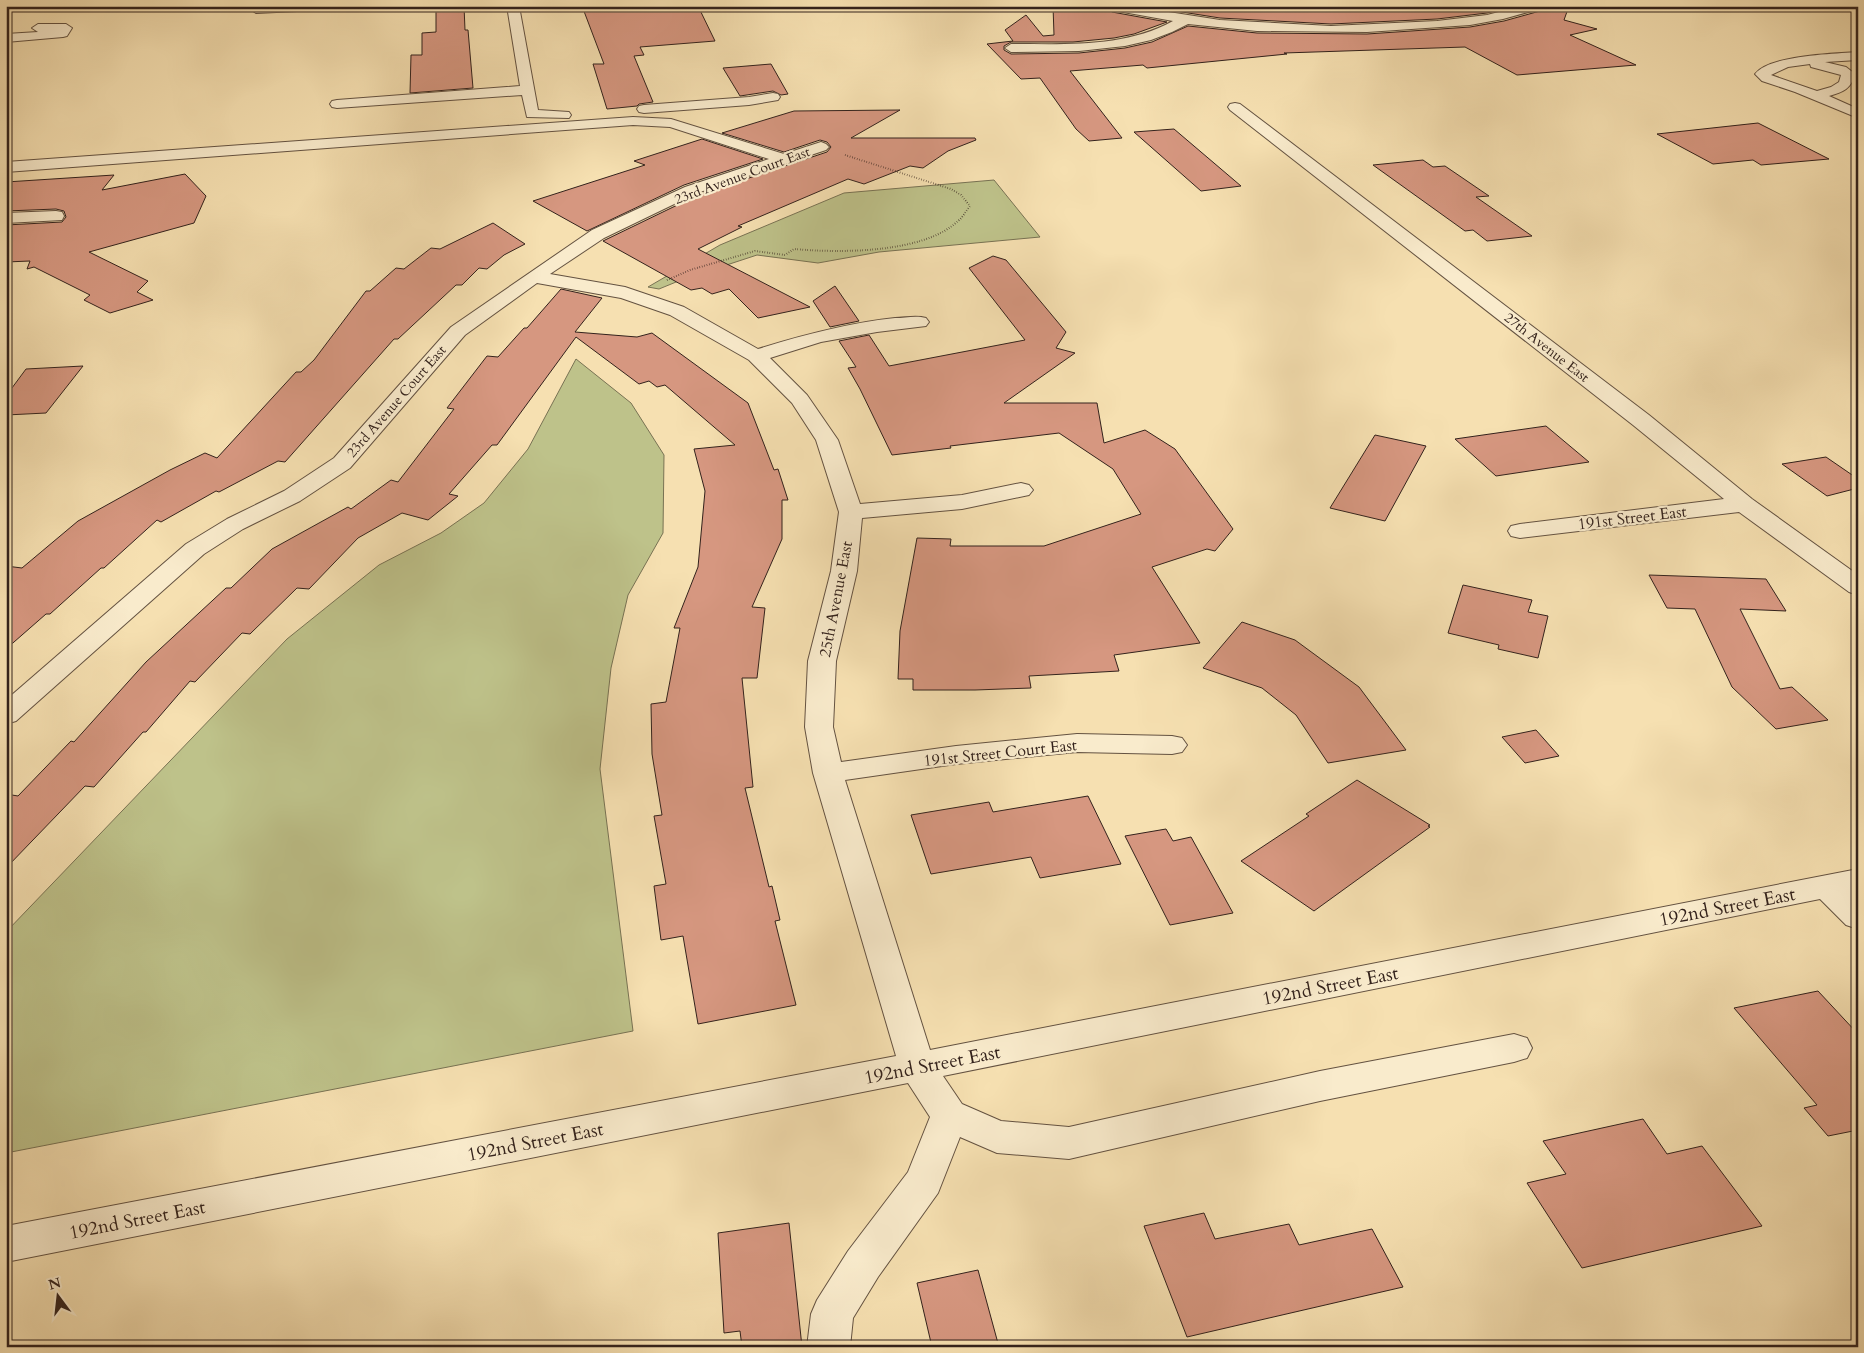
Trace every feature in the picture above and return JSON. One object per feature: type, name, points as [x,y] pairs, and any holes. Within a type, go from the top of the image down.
[{"type":"street","points":[[256,10],[317,6]]},
{"type":"street","points":[[513,6],[532,114],[552,115],[626,111],[749,101],[773,96]]},
{"type":"street","points":[[1112,6],[1187,19],[1284,28],[1369,29],[1478,20],[1530,8]]},
{"type":"street","points":[[1509,6],[1530,8]]},
{"type":"street","points":[[1011,48],[1082,46],[1128,41],[1163,32],[1187,19]]},
{"type":"street","points":[[6,38],[63,33],[66,28],[38,28]]},
{"type":"street","points":[[1858,56],[1802,61],[1784,65],[1762,74],[1767,78],[1858,114]]},
{"type":"street","points":[[1802,61],[1841,70],[1848,74],[1846,84],[1836,90],[1816,96]]},
{"type":"street","points":[[337,104],[528,90]]},
{"type":"street","name":"27th Avenue East","points":[[1235,107],[1471,288],[1744,504],[1858,587]]},
{"type":"street","points":[[6,167],[632,121],[671,123],[784,159]]},
{"type":"street","name":"23rd Avenue Court East","points":[[6,715],[195,549],[235,524],[292,496],[342,464],[458,331],[534,277],[598,234],[691,190],[821,147]]},
{"type":"street","points":[[6,218],[56,216]]},
{"type":"street","name":"25th Avenue East","points":[[534,277],[625,293],[677,311],[756,356],[800,399],[827,440],[850,512],[844,571],[822,661],[819,727],[828,773],[917,1067],[949,1116]]},
{"type":"street","points":[[756,356],[818,336],[877,326],[919,322]]},
{"type":"street","points":[[850,512],[962,502],[1021,490]]},
{"type":"street","name":"191st Street East","points":[[1520,531],[1744,504]]},
{"type":"street","name":"191st Street Court East","points":[[828,773],[956,755],[1077,742],[1172,745]]},
{"type":"street","points":[[1842,883],[1858,917]]},
{"type":"street","name":"192nd Street East","points":[[6,1244],[917,1067],[1842,883]]},
{"type":"street","points":[[828,1347],[832,1314],[863,1264],[924,1181],[949,1116],[996,1137],[1068,1143],[1320,1086],[1514,1048]]},
{"type":"path","points":[[635,296],[690,270],[755,251],[786,255],[794,248],[822,252],[850,252],[906,244],[952,226],[966,214],[970,206],[967,200],[950,189],[821,147]]},
{"type":"green space","points":[[994,180],[1040,237],[879,252],[818,263],[757,255],[659,289],[648,287],[720,245],[844,193]]},
{"type":"green space","points":[[576,359],[631,403],[664,455],[663,533],[628,595],[611,668],[600,769],[633,1031],[6,1153],[6,932],[287,639],[379,565],[441,533],[484,503],[528,449]]},
{"type":"building","points":[[436,6],[464,6],[465,30],[468,30],[473,88],[410,93],[411,55],[422,55],[422,33],[436,32]]},
{"type":"building","points":[[582,6],[698,6],[715,41],[640,47],[644,55],[634,56],[653,102],[637,106],[607,109],[593,64],[604,64]]},
{"type":"building","points":[[1053,6],[1104,6],[1112,12],[1167,22],[1134,34],[1114,38],[1073,42],[1011,42],[1004,46],[1004,50],[1011,54],[1079,53],[1125,48],[1152,42],[1188,26],[1257,33],[1367,34],[1470,27],[1504,21],[1540,11],[1543,6],[1569,6],[1564,20],[1597,29],[1570,35],[1636,65],[1517,75],[1465,47],[1284,53],[1287,54],[1147,68],[1143,65],[1070,71],[1122,138],[1089,141],[1076,129],[1040,78],[1021,79],[987,44],[1013,41],[1005,30],[1026,15],[1043,36],[1054,35]]},
{"type":"building","points":[[1144,6],[1514,6],[1487,13],[1437,19],[1331,24],[1220,18]]},
{"type":"building","points":[[771,64],[788,94],[781,95],[773,91],[740,96],[723,68]]},
{"type":"building","points":[[900,110],[851,138],[975,138],[976,140],[948,151],[923,168],[910,166],[864,184],[848,179],[738,226],[742,227],[698,249],[810,307],[758,318],[729,289],[712,294],[702,288],[691,290],[603,241],[698,195],[827,152],[831,147],[827,142],[820,140],[784,152],[722,133],[794,111]]},
{"type":"building","points":[[1758,123],[1829,159],[1761,165],[1753,160],[1713,164],[1657,134]]},
{"type":"building","points":[[1174,129],[1241,186],[1201,191],[1134,132]]},
{"type":"building","points":[[702,139],[763,159],[684,185],[587,231],[533,201],[645,165],[634,161]]},
{"type":"building","points":[[1423,160],[1433,167],[1445,166],[1489,196],[1476,197],[1532,236],[1487,241],[1473,230],[1465,231],[1373,165]]},
{"type":"building","points":[[185,174],[206,196],[194,223],[89,252],[148,281],[137,292],[153,300],[110,313],[84,300],[90,295],[34,267],[27,269],[30,261],[6,262],[6,225],[62,222],[66,217],[64,211],[56,209],[6,211],[6,182],[114,175],[102,190]]},
{"type":"building","points":[[493,223],[525,244],[504,255],[487,269],[479,268],[462,285],[456,285],[398,339],[394,339],[285,462],[278,461],[219,492],[216,491],[161,522],[157,520],[104,568],[101,568],[50,614],[46,614],[6,649],[6,566],[22,568],[78,521],[170,470],[205,453],[217,458],[296,372],[301,372],[314,360],[366,291],[370,291],[396,268],[404,269],[431,248],[440,249]]},
{"type":"building","points":[[993,256],[1006,260],[1066,332],[1056,348],[1075,353],[1004,403],[1097,403],[1104,443],[1145,430],[1175,449],[1233,529],[1215,551],[1207,549],[1152,567],[1200,643],[1114,655],[1119,671],[1029,676],[1031,688],[913,690],[913,679],[898,679],[900,631],[917,538],[951,539],[950,546],[1044,546],[1141,514],[1113,469],[1059,433],[892,455],[848,368],[856,367],[839,341],[869,335],[889,366],[1025,340],[969,268]]},
{"type":"building","points":[[835,286],[859,321],[830,327],[813,301]]},
{"type":"building","points":[[561,289],[602,298],[575,332],[637,337],[652,333],[748,403],[774,470],[778,469],[788,500],[782,500],[782,539],[752,607],[765,608],[757,678],[742,678],[753,787],[745,788],[769,887],[772,886],[780,920],[775,921],[796,1005],[698,1024],[683,936],[661,940],[654,886],[666,884],[654,816],[662,815],[652,754],[651,704],[666,702],[680,628],[674,628],[698,567],[705,491],[694,449],[735,445],[665,385],[657,387],[649,381],[639,384],[576,337],[497,445],[492,445],[449,494],[458,496],[428,520],[402,513],[358,538],[309,589],[297,588],[250,634],[242,633],[195,682],[190,681],[146,732],[143,732],[94,787],[85,786],[6,868],[6,794],[18,796],[71,741],[74,742],[146,662],[226,588],[231,588],[272,549],[348,507],[351,509],[391,480],[398,482],[454,409],[447,408],[487,356],[498,357],[524,328],[527,328]]},
{"type":"building","points":[[83,366],[46,413],[6,415],[6,396],[26,369]]},
{"type":"building","points":[[1546,426],[1589,462],[1496,476],[1455,439]]},
{"type":"building","points":[[1375,435],[1426,446],[1385,521],[1330,508]]},
{"type":"building","points":[[1826,457],[1858,479],[1858,488],[1827,496],[1782,464]]},
{"type":"building","points":[[1649,575],[1766,579],[1786,611],[1740,609],[1780,689],[1792,687],[1828,720],[1776,729],[1732,687],[1695,609],[1667,608]]},
{"type":"building","points":[[1463,585],[1532,600],[1528,612],[1548,616],[1538,658],[1498,649],[1499,645],[1448,633]]},
{"type":"building","points":[[1242,622],[1295,640],[1359,687],[1406,750],[1328,763],[1296,715],[1262,688],[1203,668]]},
{"type":"building","points":[[1536,730],[1559,756],[1525,763],[1502,737]]},
{"type":"building","points":[[1357,780],[1430,825],[1428,826],[1430,827],[1314,911],[1241,861],[1309,816],[1306,814]]},
{"type":"building","points":[[1088,796],[1121,864],[1040,878],[1031,857],[931,874],[911,815],[989,802],[993,812]]},
{"type":"building","points":[[1166,829],[1173,841],[1191,837],[1233,913],[1170,925],[1125,836]]},
{"type":"building","points":[[1818,991],[1858,1034],[1858,1130],[1828,1136],[1804,1108],[1817,1105],[1734,1008]]},
{"type":"building","points":[[1643,1119],[1667,1154],[1702,1146],[1762,1226],[1582,1268],[1527,1183],[1566,1174],[1543,1141]]},
{"type":"building","points":[[1204,1213],[1215,1239],[1289,1224],[1299,1245],[1372,1229],[1403,1287],[1187,1337],[1144,1226]]},
{"type":"building","points":[[789,1223],[802,1347],[742,1347],[740,1331],[724,1333],[718,1233]]},
{"type":"building","points":[[978,1270],[999,1347],[932,1347],[917,1283]]}]
